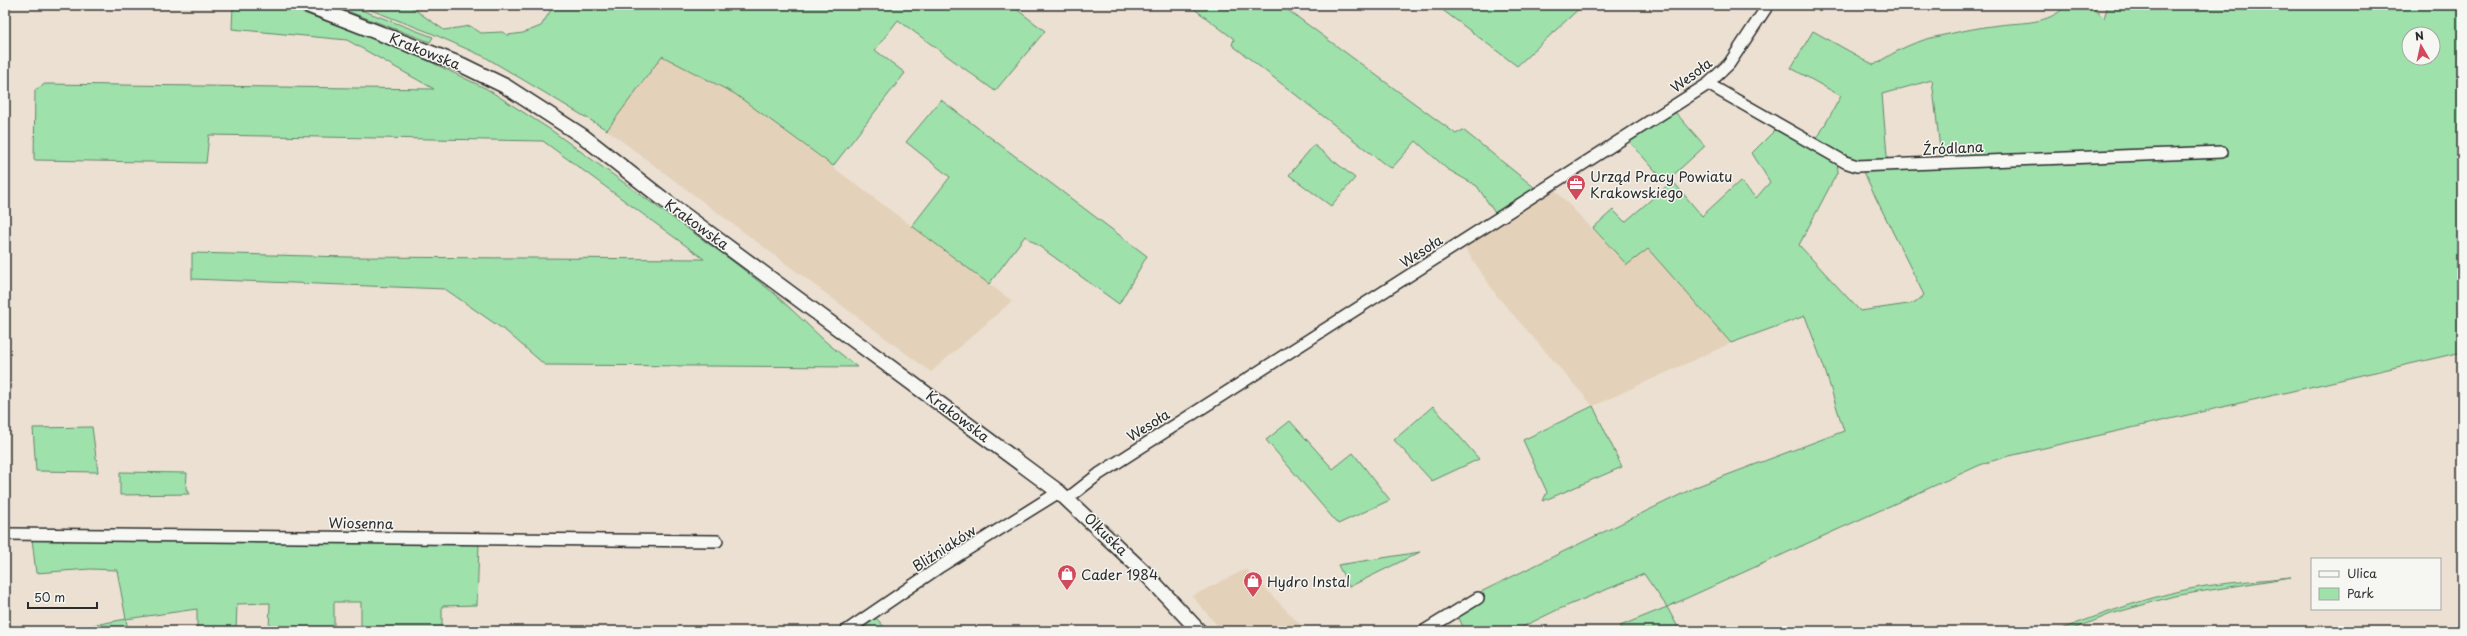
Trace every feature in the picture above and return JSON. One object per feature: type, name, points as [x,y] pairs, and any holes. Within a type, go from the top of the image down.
[{"type":"main road","name":"Krakowska","points":[[307,5],[462,65],[505,86],[584,137],[663,199],[1063,495]]},
{"type":"main road","name":"Olkuska","points":[[1063,495],[1145,572],[1199,631]]},
{"type":"street","name":"Wesoła","points":[[1063,495],[1708,84],[1729,64],[1768,5]]},
{"type":"street","name":"Źródlana","points":[[1708,84],[1845,162],[1857,166],[2222,152]]},
{"type":"street","name":"Bliźniaków","points":[[846,631],[941,566],[1063,495]]},
{"type":"street","name":"Wiosenna","points":[[5,534],[717,541]]},
{"type":"street","points":[[1424,631],[1478,598]]},
{"type":"shaded area","points":[[662,56],[735,94],[1012,301],[931,372],[607,130]]},
{"type":"shaded area","points":[[1554,189],[1627,265],[1647,249],[1731,343],[1593,406],[1497,296],[1465,248]]},
{"type":"shaded area","points":[[1246,569],[1304,628],[1300,631],[1222,631],[1192,596]]},
{"type":"green space","points":[[233,5],[282,5],[410,52],[487,89],[551,130],[731,260],[775,294],[826,342],[857,367],[545,365],[507,332],[445,289],[192,279],[192,253],[349,257],[704,259],[543,141],[209,135],[206,163],[34,160],[35,90],[45,84],[434,89],[347,40],[232,29]]},
{"type":"green space","points":[[331,5],[348,5],[433,37],[430,42]]},
{"type":"green space","points":[[358,5],[408,5],[444,30],[470,26],[481,33],[502,32],[508,35],[523,33],[541,26],[554,5],[1011,5],[1045,31],[995,91],[898,20],[875,50],[905,73],[833,166],[735,94],[662,56],[607,130],[485,57],[431,33]]},
{"type":"green space","points":[[1189,5],[1281,5],[1456,134],[1463,130],[1535,188],[1495,213],[1477,186],[1447,169],[1416,141],[1392,168],[1387,166],[1232,45],[1234,39]]},
{"type":"green space","points":[[1436,5],[1583,5],[1517,66]]},
{"type":"green space","points":[[2067,5],[2090,5],[2104,18],[2108,5],[2462,5],[2462,352],[2005,457],[1980,465],[1667,607],[1644,574],[1557,610],[1514,631],[1465,631],[1457,614],[1460,602],[1698,486],[1844,431],[1824,367],[1805,316],[1731,343],[1648,249],[1627,265],[1593,228],[1613,210],[1625,222],[1668,185],[1629,141],[1675,112],[1705,146],[1670,178],[1702,216],[1740,181],[1756,198],[1770,182],[1752,153],[1778,127],[1813,146],[1841,96],[1791,68],[1813,31],[1874,65],[1899,50],[1933,37],[1978,28],[2035,21],[2052,16]],"holes":[[[1932,80],[1942,166],[1888,168],[1882,94]],[[1837,162],[1862,170],[1924,295],[1915,303],[1860,311],[1799,245],[1838,171]]]},
{"type":"green space","points":[[941,100],[1147,256],[1119,304],[1025,236],[989,284],[912,226],[950,177],[906,142]]},
{"type":"green space","points":[[1314,145],[1355,178],[1331,206],[1289,175]]},
{"type":"green space","points":[[1433,406],[1479,459],[1432,481],[1394,440]]},
{"type":"green space","points":[[1593,406],[1622,467],[1543,501],[1547,492],[1523,440]]},
{"type":"green space","points":[[1290,421],[1333,469],[1353,453],[1390,500],[1338,524],[1266,440]]},
{"type":"green space","points":[[92,427],[98,472],[36,471],[33,428]]},
{"type":"green space","points":[[120,472],[187,473],[186,489],[189,494],[120,495]]},
{"type":"green space","points":[[32,539],[479,543],[477,605],[442,606],[442,631],[361,631],[361,602],[334,602],[334,631],[269,631],[270,603],[237,604],[236,631],[197,631],[197,609],[126,619],[117,570],[90,569],[36,573]]},
{"type":"green space","points":[[1420,552],[1349,587],[1338,565]]},
{"type":"green space","points":[[2291,577],[2174,596],[2111,614],[2069,631],[2056,631],[2130,605],[2187,589]]},
{"type":"green space","points":[[1667,607],[1680,631],[1623,631],[1620,626]]},
{"type":"green space","points":[[876,618],[888,631],[855,631]]},
{"type":"green space","points":[[126,619],[128,631],[89,631],[89,626]]},
{"type":"place","name":"Urząd Pracy Powiatu Krakowskiego","points":[[1576,201]]},
{"type":"place","name":"Cader 1984","points":[[1067,591]]},
{"type":"place","name":"Hydro Instal","points":[[1253,598]]}]
